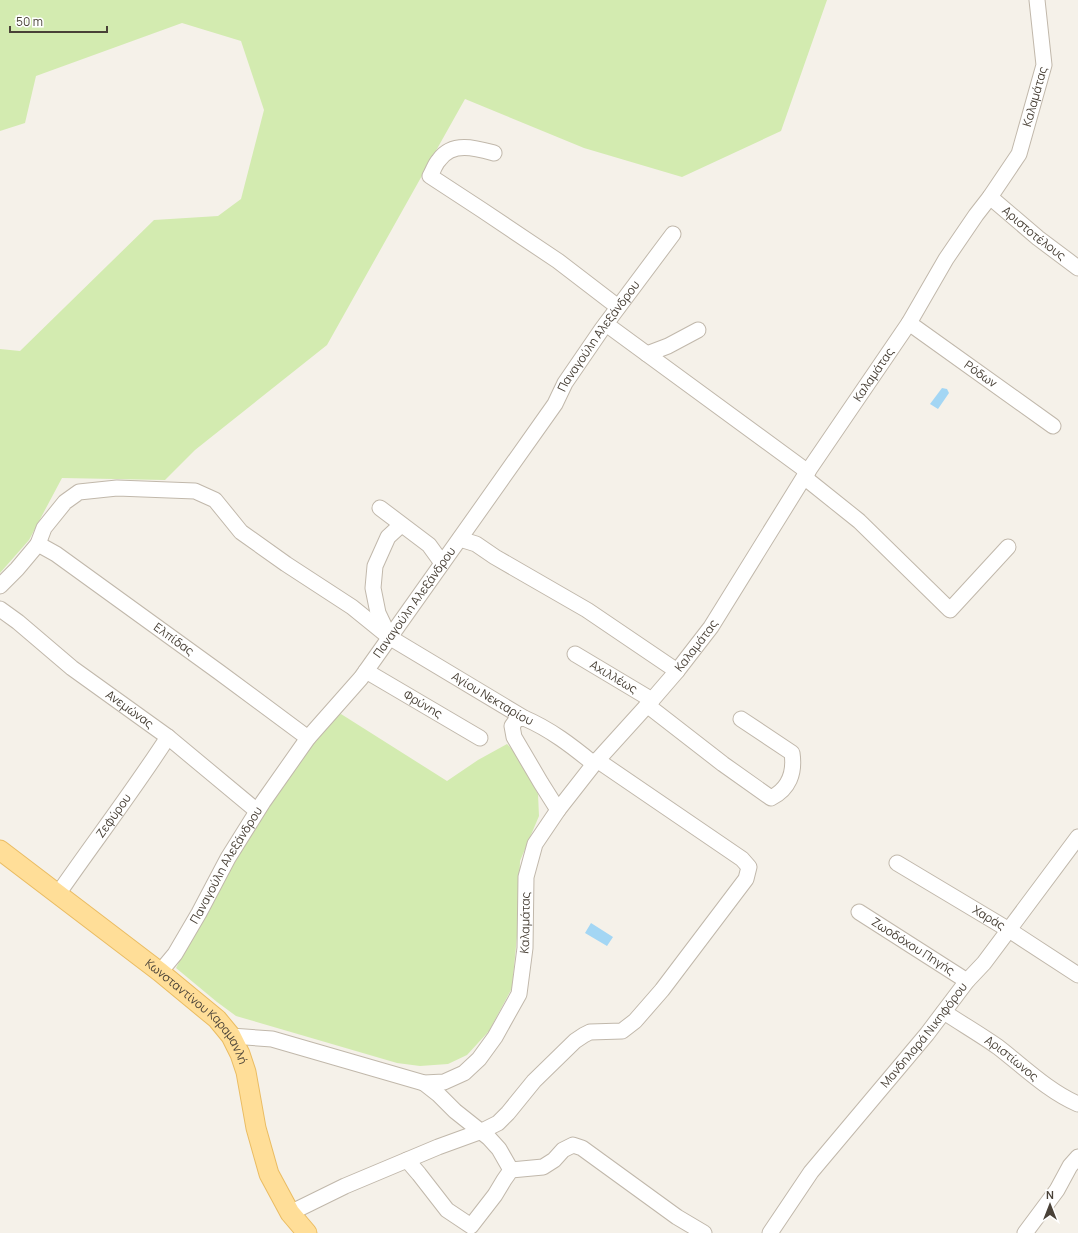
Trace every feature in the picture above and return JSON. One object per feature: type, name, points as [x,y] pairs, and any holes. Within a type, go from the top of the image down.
[{"type":"main road","name":"Κωνσταντίνου Καραμανλή","points":[[0,850],[160,972],[217,1019],[231,1036],[240,1054],[246,1072],[256,1128],[269,1174],[290,1213],[307,1233]]},
{"type":"street","name":"Καλαμάτας","points":[[231,1036],[272,1039],[424,1083],[444,1082],[458,1076],[464,1073],[479,1059],[495,1037],[519,994],[524,948],[526,877],[535,844],[558,810],[595,762],[650,703],[711,627],[806,474],[909,323],[946,259],[990,197],[1018,154],[1044,65],[1037,0]]},
{"type":"street","points":[[494,153],[474,147],[452,149],[439,159],[430,176],[558,261],[618,307]]},
{"type":"street","name":"Αριστοτέλους","points":[[990,197],[1038,238],[1078,268]]},
{"type":"street","name":"Παναγούλη Αλεξάνδρου","points":[[160,972],[174,954],[195,920],[228,858],[257,811],[308,738],[366,671],[555,404],[565,384],[606,324],[673,234]]},
{"type":"street","name":"Ρόδων","points":[[909,323],[1052,426]]},
{"type":"street","points":[[606,324],[806,474],[859,521],[950,610],[1008,547]]},
{"type":"street","points":[[647,354],[668,346],[698,330]]},
{"type":"street","name":"Αγίου Νεκταρίου","points":[[0,586],[17,570],[38,544],[44,528],[65,502],[79,492],[117,488],[195,490],[215,500],[241,532],[286,564],[352,607],[389,637],[524,718],[538,724],[560,737],[595,762],[742,859],[749,867],[746,879],[662,990],[635,1021],[622,1031],[590,1032],[575,1041],[534,1081],[508,1114],[498,1123],[482,1131]]},
{"type":"street","points":[[380,508],[429,545],[442,564]]},
{"type":"street","points":[[389,637],[378,613],[374,594],[373,588],[375,566],[388,537],[401,525]]},
{"type":"street","points":[[460,539],[476,544],[501,561],[587,610],[677,671]]},
{"type":"street","name":"Ελπίδας","points":[[38,544],[56,554],[308,738]]},
{"type":"street","name":"Ανεμώνας","points":[[0,609],[18,622],[72,668],[168,737],[257,811]]},
{"type":"street","name":"Αχιλλέως","points":[[575,654],[650,703],[728,768],[771,798],[781,793],[789,781],[794,765],[792,753],[741,719]]},
{"type":"street","name":"Φρύνης","points":[[366,671],[480,738]]},
{"type":"street","points":[[524,718],[517,719],[512,726],[514,737],[558,810]]},
{"type":"street","name":"Ζεφύρου","points":[[58,894],[112,816],[147,770],[168,737]]},
{"type":"street","name":"Μανδηλαρά Νικηφόρου","points":[[770,1233],[811,1172],[927,1034],[967,981],[984,963],[1078,837]]},
{"type":"street","name":"Χαράς","points":[[898,863],[1009,930],[1078,975]]},
{"type":"street","name":"Ζωοδόχου Πηγής","points":[[859,912],[967,981]]},
{"type":"street","name":"Αριστίωνος","points":[[944,1012],[997,1047],[1067,1099],[1078,1104]]},
{"type":"street","points":[[424,1083],[438,1094],[455,1111],[490,1138],[499,1149],[511,1170]]},
{"type":"street","points":[[290,1213],[345,1186],[438,1147],[482,1131]]},
{"type":"street","points":[[407,1160],[447,1210],[476,1229],[511,1170],[543,1167],[554,1160],[563,1150],[573,1145],[582,1148],[677,1217],[704,1233]]},
{"type":"street","points":[[1028,1232],[1057,1190],[1070,1166],[1078,1157]]},
{"type":"green space","points":[[0,0],[827,0],[781,131],[682,177],[584,148],[465,99],[327,345],[195,450],[165,480],[62,478],[29,540],[0,573],[0,349],[20,351],[154,220],[218,216],[241,199],[264,110],[241,41],[182,23],[36,76],[25,123],[0,131]]},
{"type":"green space","points":[[341,714],[447,781],[478,760],[507,744],[518,755],[538,794],[539,816],[520,861],[518,926],[512,988],[489,1031],[467,1055],[448,1064],[420,1066],[397,1063],[236,1016],[176,968],[203,914],[263,813],[332,718]]},
{"type":"water","points":[[942,388],[947,389],[949,393],[938,409],[930,404]]},
{"type":"water","points":[[591,923],[613,937],[607,946],[585,933]]}]
